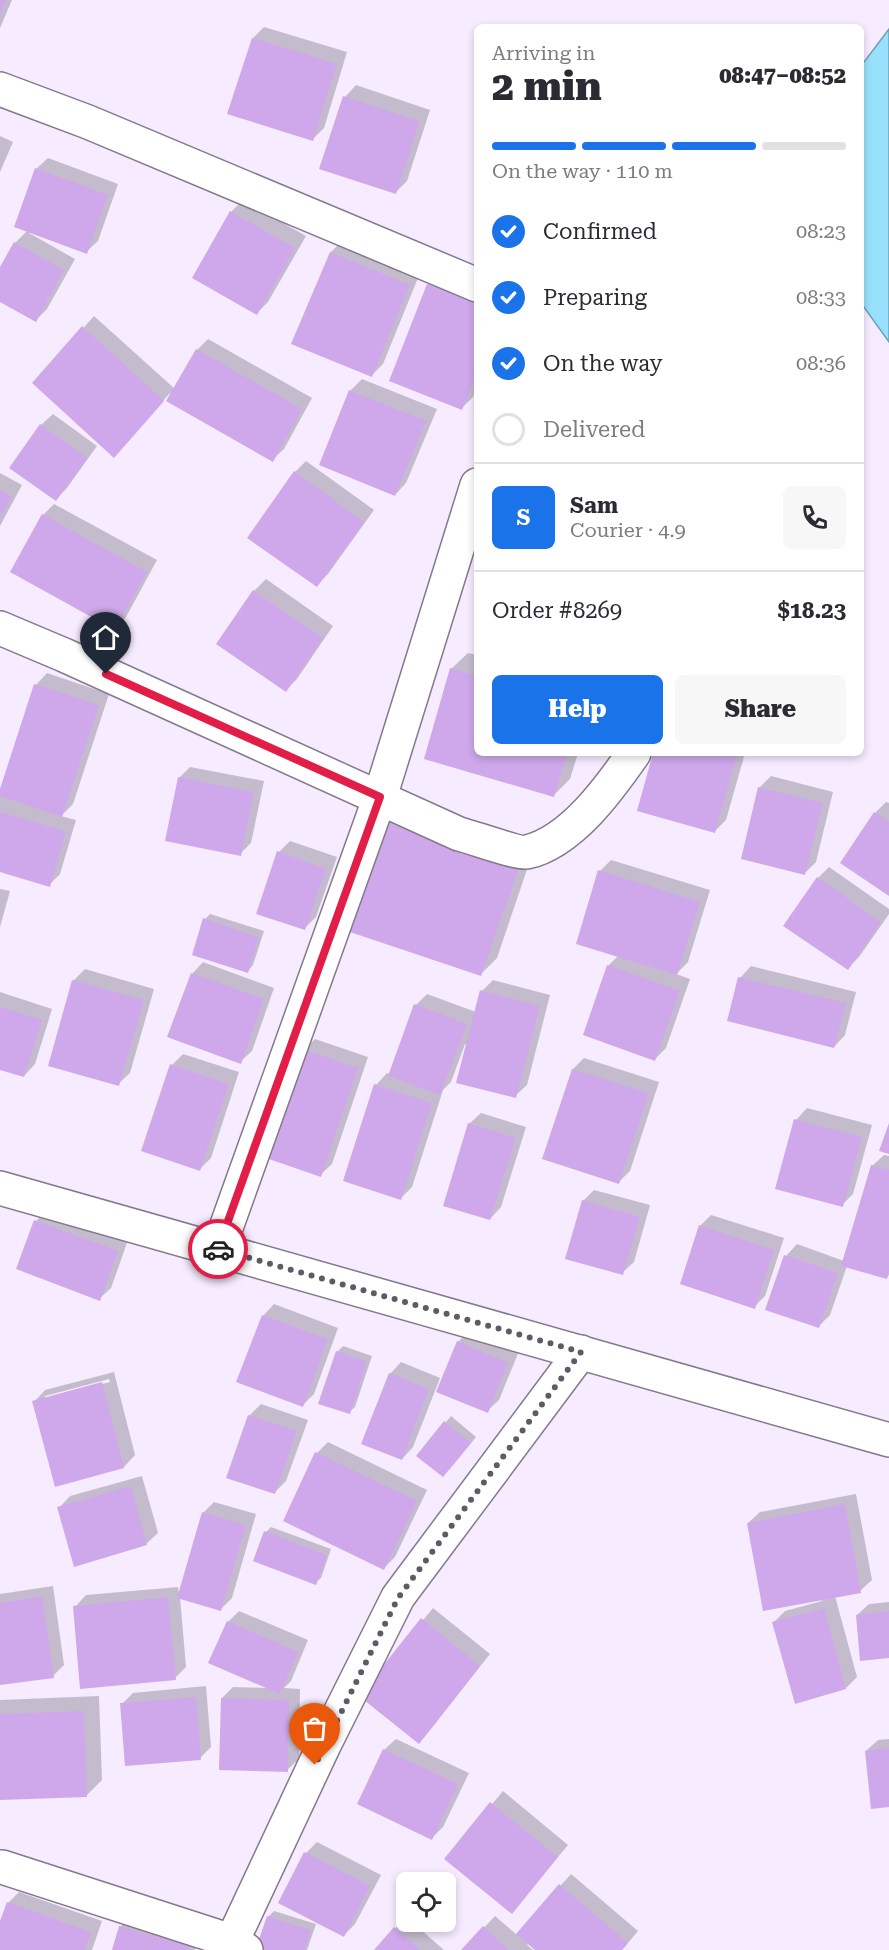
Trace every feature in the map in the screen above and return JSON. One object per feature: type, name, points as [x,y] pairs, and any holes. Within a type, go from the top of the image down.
[{"type":"main road","points":[[0,89],[88,122],[474,284]]},
{"type":"main road","points":[[218,1250],[380,797],[474,494]]},
{"type":"main road","points":[[0,628],[459,834],[525,852],[563,836],[613,784],[632,756]]},
{"type":"main road","points":[[0,1188],[889,1440]]},
{"type":"main road","points":[[2,1867],[235,1947],[324,1745],[398,1598],[581,1352]]},
{"type":"water","points":[[889,29],[889,342],[864,307],[864,62]]},
{"type":"building","points":[[0,0],[6,0],[0,15]]},
{"type":"building","points":[[252,38],[337,64],[313,141],[227,114]]},
{"type":"building","points":[[343,96],[420,121],[396,194],[319,169]]},
{"type":"building","points":[[35,168],[108,195],[87,254],[14,227]]},
{"type":"building","points":[[230,211],[295,248],[257,315],[192,278]]},
{"type":"building","points":[[14,242],[64,270],[36,322],[0,302],[0,267]]},
{"type":"building","points":[[330,252],[410,285],[372,377],[291,344]]},
{"type":"building","points":[[427,284],[474,302],[474,380],[462,410],[389,381]]},
{"type":"building","points":[[82,326],[164,401],[114,458],[32,383]]},
{"type":"building","points":[[196,349],[302,409],[273,462],[166,401]]},
{"type":"building","points":[[349,390],[426,421],[395,496],[319,465]]},
{"type":"building","points":[[40,424],[87,458],[56,501],[9,468]]},
{"type":"building","points":[[294,471],[364,522],[317,587],[247,538]]},
{"type":"building","points":[[0,490],[12,497],[0,518]]},
{"type":"building","points":[[42,514],[147,572],[115,630],[10,572]]},
{"type":"building","points":[[253,590],[323,638],[286,692],[216,644]]},
{"type":"building","points":[[450,668],[474,675],[474,756],[566,756],[554,797],[424,759]]},
{"type":"building","points":[[34,684],[99,705],[62,817],[0,796],[0,789]]},
{"type":"building","points":[[652,756],[736,756],[715,833],[637,811]]},
{"type":"building","points":[[178,777],[254,792],[241,856],[165,841]]},
{"type":"building","points":[[758,787],[823,803],[805,875],[741,859]]},
{"type":"building","points":[[0,812],[66,831],[50,887],[0,872]]},
{"type":"building","points":[[874,812],[889,822],[889,896],[840,863]]},
{"type":"building","points":[[378,820],[519,868],[481,976],[341,929]]},
{"type":"building","points":[[277,851],[326,869],[305,930],[256,914]]},
{"type":"building","points":[[598,870],[700,902],[677,975],[576,944]]},
{"type":"building","points":[[817,877],[881,922],[848,970],[783,926]]},
{"type":"building","points":[[203,918],[259,937],[248,973],[192,955]]},
{"type":"building","points":[[607,965],[680,991],[655,1061],[583,1035]]},
{"type":"building","points":[[191,973],[264,999],[241,1064],[167,1037]]},
{"type":"building","points":[[738,977],[846,1003],[834,1048],[727,1021]]},
{"type":"building","points":[[72,980],[144,1000],[119,1086],[48,1066]]},
{"type":"building","points":[[480,990],[540,1006],[516,1098],[456,1083]]},
{"type":"building","points":[[414,1004],[467,1024],[440,1095],[388,1076]]},
{"type":"building","points":[[0,1007],[42,1020],[24,1077],[0,1070]]},
{"type":"building","points":[[303,1049],[358,1068],[321,1177],[266,1158]]},
{"type":"building","points":[[170,1064],[229,1084],[200,1171],[141,1151]]},
{"type":"building","points":[[572,1069],[649,1093],[619,1184],[542,1159]]},
{"type":"building","points":[[374,1084],[432,1103],[401,1200],[343,1181]]},
{"type":"building","points":[[794,1119],[862,1137],[843,1207],[775,1189]]},
{"type":"building","points":[[468,1123],[516,1138],[490,1220],[443,1206]]},
{"type":"building","points":[[889,1123],[889,1154],[879,1151]]},
{"type":"building","points":[[871,1165],[889,1170],[889,1271],[887,1279],[841,1266]]},
{"type":"building","points":[[582,1200],[640,1217],[623,1275],[565,1259]]},
{"type":"building","points":[[34,1220],[118,1251],[100,1301],[16,1269]]},
{"type":"building","points":[[699,1225],[774,1250],[755,1309],[680,1284]]},
{"type":"building","points":[[784,1255],[838,1273],[819,1328],[765,1310]]},
{"type":"building","points":[[262,1315],[328,1339],[303,1407],[236,1382]]},
{"type":"building","points":[[457,1341],[508,1363],[488,1413],[436,1392]]},
{"type":"building","points":[[336,1351],[367,1362],[350,1414],[318,1404]]},
{"type":"building","points":[[389,1373],[429,1389],[402,1460],[361,1444]]},
{"type":"building","points":[[102,1382],[124,1468],[55,1487],[32,1401]]},
{"type":"building","points":[[248,1415],[297,1431],[275,1494],[226,1478]]},
{"type":"building","points":[[444,1421],[471,1443],[443,1477],[416,1456]]},
{"type":"building","points":[[315,1452],[417,1501],[384,1570],[283,1521]]},
{"type":"building","points":[[131,1486],[147,1545],[74,1567],[57,1507]]},
{"type":"building","points":[[845,1504],[861,1593],[763,1611],[747,1523]]},
{"type":"building","points":[[202,1512],[246,1525],[221,1611],[177,1598]]},
{"type":"building","points":[[264,1531],[327,1555],[316,1585],[253,1561]]},
{"type":"building","points":[[42,1596],[54,1678],[0,1685],[0,1603]]},
{"type":"building","points":[[168,1597],[176,1680],[80,1689],[73,1606]]},
{"type":"building","points":[[824,1608],[846,1689],[795,1704],[772,1622]]},
{"type":"building","points":[[889,1611],[889,1658],[860,1661],[856,1615]]},
{"type":"building","points":[[421,1618],[480,1666],[419,1744],[359,1696]]},
{"type":"building","points":[[227,1621],[298,1652],[280,1694],[208,1663]]},
{"type":"building","points":[[196,1697],[201,1760],[125,1766],[120,1703]]},
{"type":"building","points":[[221,1698],[289,1700],[288,1772],[219,1770]]},
{"type":"building","points":[[84,1711],[87,1797],[0,1800],[0,1714]]},
{"type":"building","points":[[889,1748],[889,1807],[871,1809],[865,1751]]},
{"type":"building","points":[[383,1749],[458,1784],[432,1840],[357,1804]]},
{"type":"building","points":[[490,1802],[558,1857],[512,1914],[444,1859]]},
{"type":"building","points":[[304,1852],[370,1886],[344,1937],[278,1903]]},
{"type":"building","points":[[559,1884],[628,1943],[622,1950],[535,1950],[516,1934]]},
{"type":"building","points":[[7,1902],[91,1932],[85,1950],[0,1950],[0,1921]]},
{"type":"building","points":[[267,1916],[311,1930],[305,1950],[256,1948]]},
{"type":"building","points":[[119,1926],[190,1946],[188,1950],[112,1950]]},
{"type":"building","points":[[483,1926],[509,1950],[461,1950]]},
{"type":"building","points":[[394,1927],[396,1932],[400,1932],[420,1950],[374,1950]]},
{"type":"way so far","points":[[218,1249],[581,1352],[398,1598],[315,1765]]},
{"type":"route","points":[[106,674],[380,797],[218,1249]]}]
